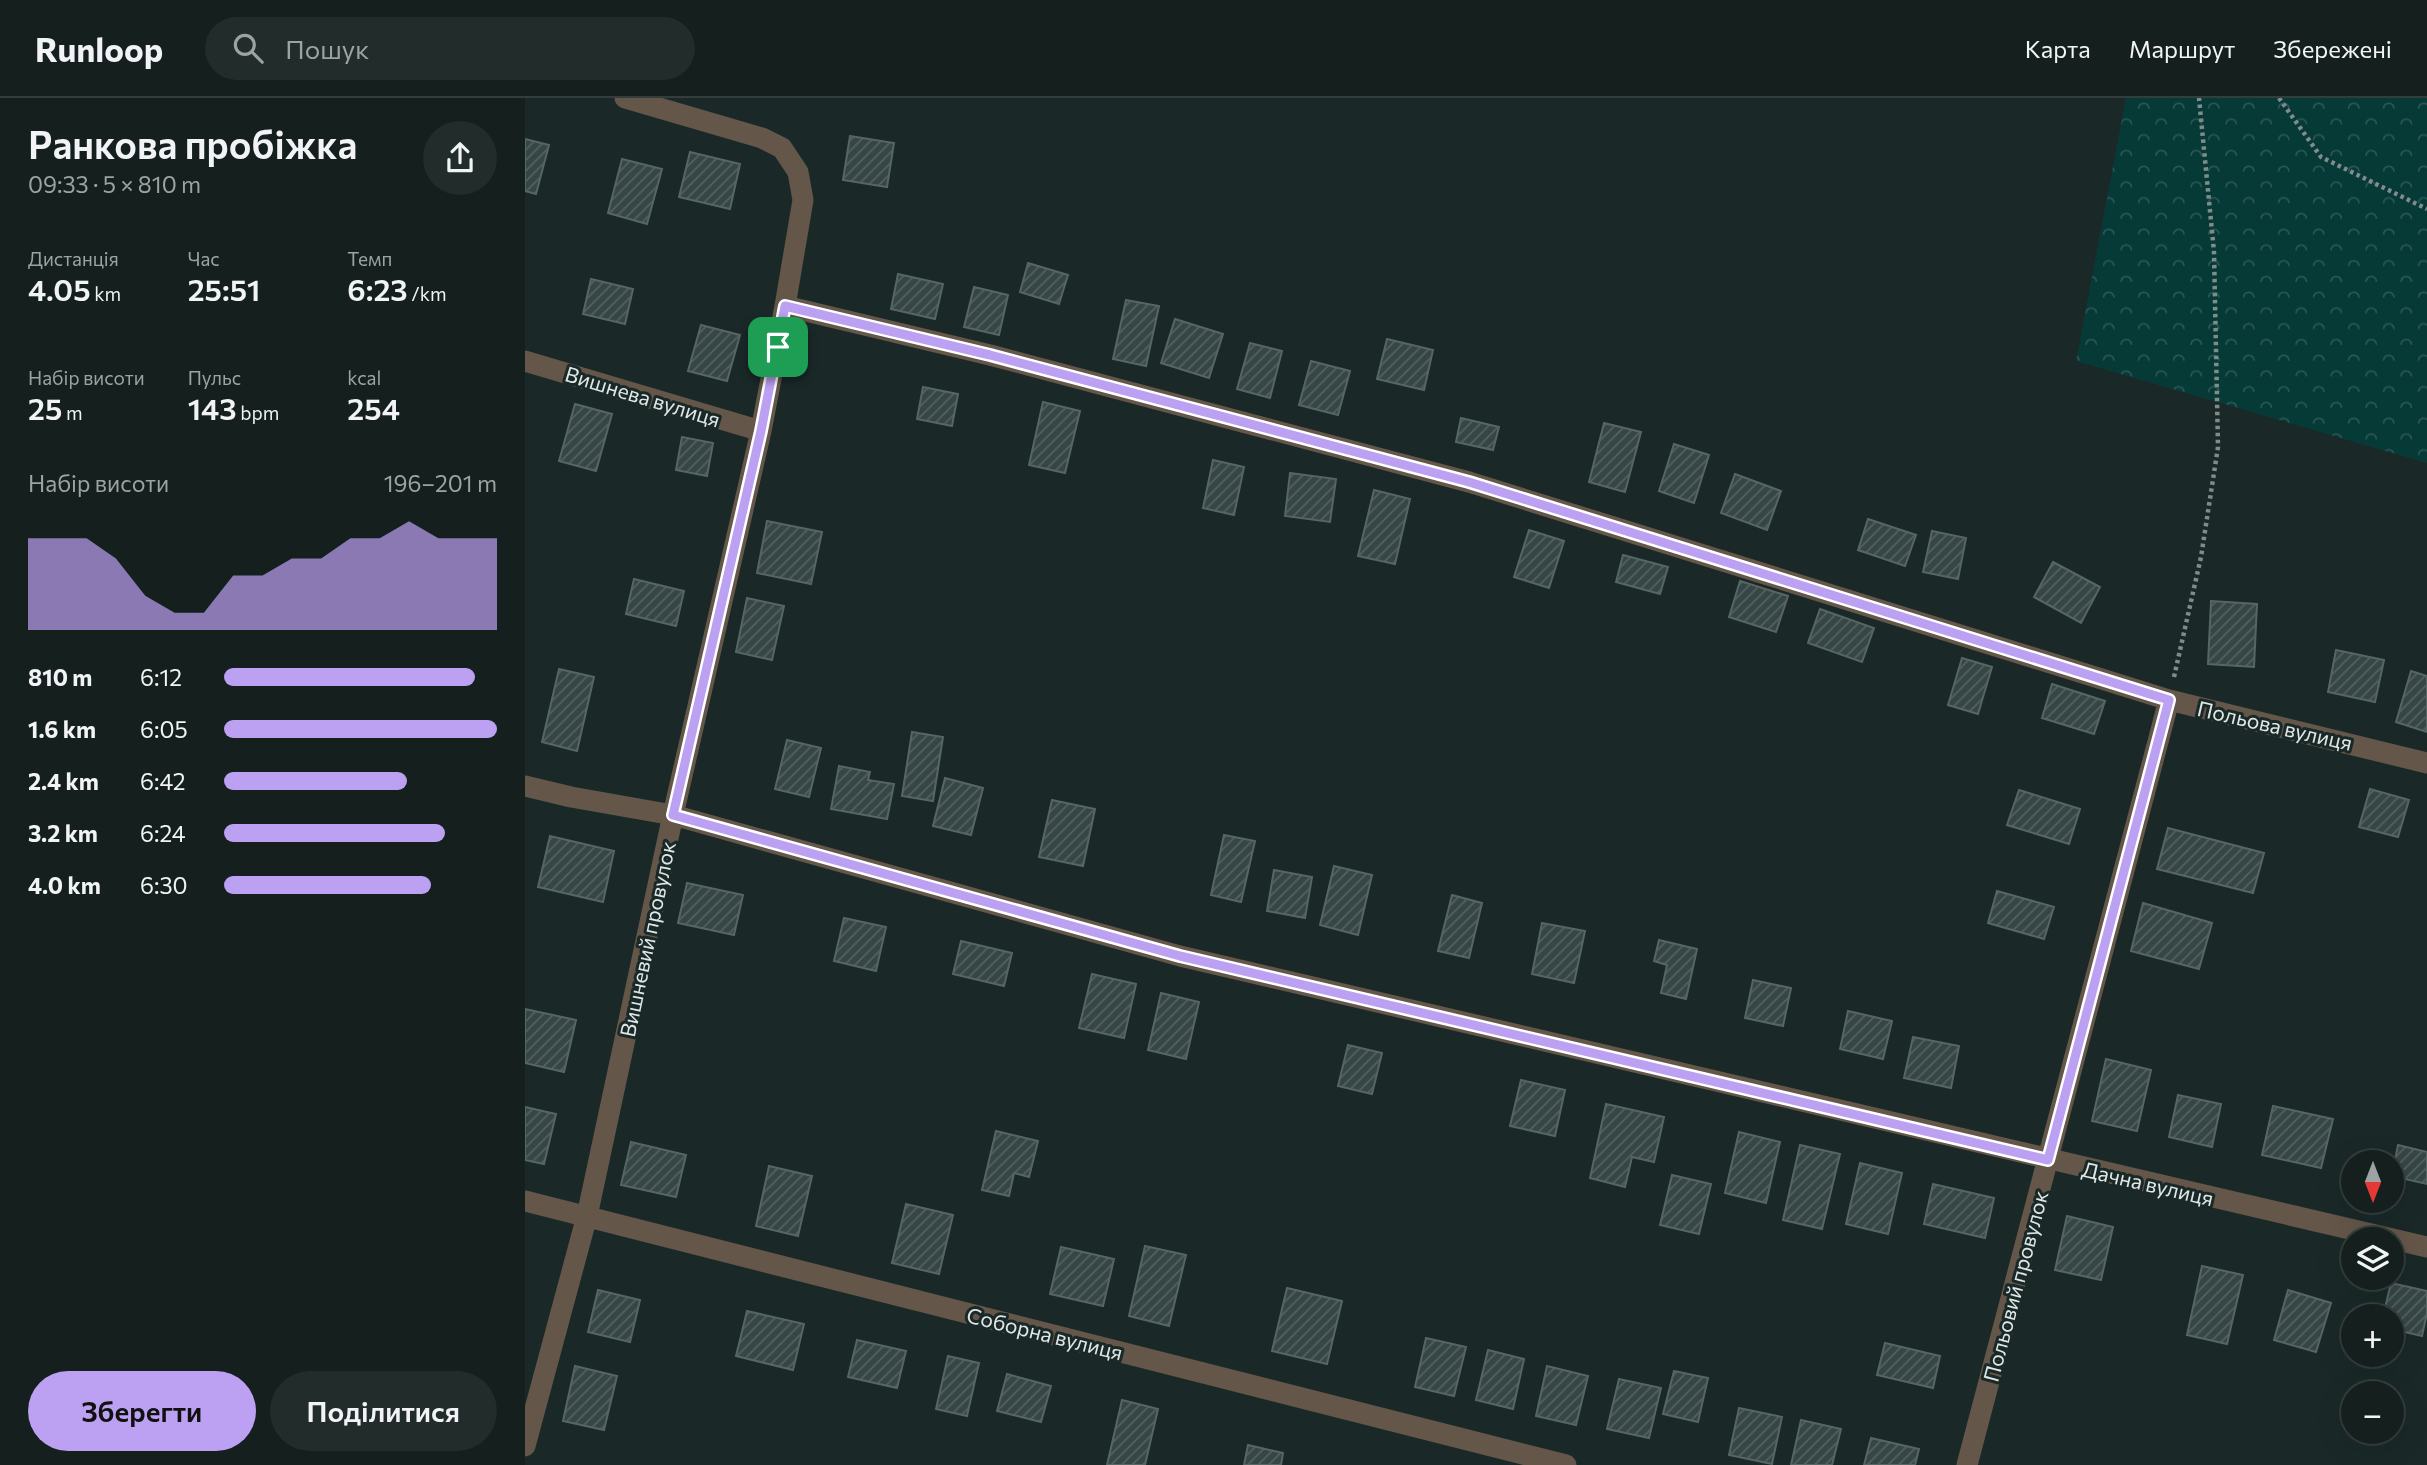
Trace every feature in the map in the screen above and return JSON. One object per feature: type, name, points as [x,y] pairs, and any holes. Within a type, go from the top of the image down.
[{"type":"street","points":[[625,98],[762,138],[782,148],[798,172],[803,200],[785,306]]},
{"type":"street","name":"Вишневий провулок","points":[[525,1446],[587,1216],[673,815],[761,431],[785,306]]},
{"type":"street","name":"Польова вулиця","points":[[785,306],[990,355],[1469,482],[2169,700],[2427,764]]},
{"type":"street","name":"Вишнева вулиця","points":[[525,361],[761,431]]},
{"type":"street","name":"Польовий провулок","points":[[1968,1465],[2169,700]]},
{"type":"street","name":"Дачна вулиця","points":[[525,786],[673,815],[1180,956],[2427,1247]]},
{"type":"street","name":"Соборна вулиця","points":[[525,1201],[1566,1465]]},
{"type":"path","points":[[2169,700],[2201,557],[2218,447],[2214,252],[2199,98]]},
{"type":"path","points":[[2279,98],[2321,156],[2427,209]]},
{"type":"green space","points":[[2126,98],[2427,98],[2427,463],[2076,361]]},
{"type":"building","points":[[850,136],[894,143],[887,187],[843,180]]},
{"type":"building","points":[[525,139],[549,145],[536,194],[525,191]]},
{"type":"building","points":[[690,152],[740,164],[730,209],[679,197]]},
{"type":"building","points":[[622,159],[662,169],[647,224],[608,213]]},
{"type":"building","points":[[1028,263],[1068,275],[1059,304],[1020,292]]},
{"type":"building","points":[[898,274],[943,284],[935,319],[891,309]]},
{"type":"building","points":[[591,279],[633,289],[625,324],[583,314]]},
{"type":"building","points":[[974,287],[1008,295],[999,335],[964,327]]},
{"type":"building","points":[[1126,300],[1159,306],[1146,366],[1113,359]]},
{"type":"building","points":[[1175,319],[1223,334],[1209,378],[1161,363]]},
{"type":"building","points":[[701,325],[740,335],[727,381],[688,371]]},
{"type":"building","points":[[1387,339],[1433,350],[1424,390],[1377,379]]},
{"type":"building","points":[[1250,343],[1282,351],[1270,398],[1237,389]]},
{"type":"building","points":[[1311,361],[1350,371],[1338,415],[1299,405]]},
{"type":"building","points":[[923,387],[958,394],[952,426],[917,419]]},
{"type":"building","points":[[1043,402],[1080,411],[1065,473],[1029,465]]},
{"type":"building","points":[[575,404],[612,414],[596,471],[559,461]]},
{"type":"building","points":[[1461,418],[1499,427],[1493,450],[1456,442]]},
{"type":"building","points":[[1604,423],[1641,432],[1625,492],[1589,482]]},
{"type":"building","points":[[682,437],[713,443],[707,476],[676,470]]},
{"type":"building","points":[[1674,444],[1709,455],[1694,503],[1659,491]]},
{"type":"building","points":[[1213,460],[1244,467],[1234,515],[1203,508]]},
{"type":"building","points":[[1290,473],[1336,479],[1330,522],[1285,516]]},
{"type":"building","points":[[1735,474],[1781,491],[1767,530],[1721,513]]},
{"type":"building","points":[[1374,490],[1410,499],[1395,564],[1358,556]]},
{"type":"building","points":[[1868,519],[1916,535],[1905,566],[1858,550]]},
{"type":"building","points":[[767,521],[822,532],[811,584],[757,573]]},
{"type":"building","points":[[1529,530],[1564,541],[1549,588],[1514,577]]},
{"type":"building","points":[[1932,531],[1966,538],[1958,579],[1923,572]]},
{"type":"building","points":[[1623,555],[1668,567],[1660,594],[1616,582]]},
{"type":"building","points":[[2053,562],[2100,587],[2081,623],[2034,597]]},
{"type":"building","points":[[634,579],[684,591],[676,626],[626,614]]},
{"type":"building","points":[[1740,581],[1788,596],[1776,632],[1729,617]]},
{"type":"building","points":[[747,598],[784,606],[772,660],[736,652]]},
{"type":"building","points":[[2211,601],[2257,604],[2254,667],[2208,664]]},
{"type":"building","points":[[1820,609],[1874,628],[1862,662],[1808,643]]},
{"type":"building","points":[[2336,650],[2384,660],[2375,702],[2328,692]]},
{"type":"building","points":[[1962,658],[1992,667],[1978,714],[1948,705]]},
{"type":"building","points":[[559,669],[594,677],[577,751],[542,742]]},
{"type":"building","points":[[2411,671],[2427,676],[2427,732],[2396,722]]},
{"type":"building","points":[[2052,684],[2105,701],[2094,734],[2042,718]]},
{"type":"building","points":[[912,732],[943,737],[933,801],[902,796]]},
{"type":"building","points":[[787,740],[821,748],[809,797],[775,789]]},
{"type":"building","points":[[839,766],[870,772],[868,780],[894,784],[887,819],[831,809]]},
{"type":"building","points":[[945,778],[983,788],[971,835],[933,826]]},
{"type":"building","points":[[2370,789],[2409,800],[2398,837],[2359,827]]},
{"type":"building","points":[[2019,790],[2080,809],[2069,844],[2007,825]]},
{"type":"building","points":[[1052,800],[1095,809],[1083,866],[1039,857]]},
{"type":"building","points":[[2168,828],[2264,853],[2253,893],[2157,869]]},
{"type":"building","points":[[1224,835],[1255,841],[1241,902],[1211,895]]},
{"type":"building","points":[[550,836],[614,851],[603,902],[538,887]]},
{"type":"building","points":[[1334,866],[1372,875],[1358,935],[1320,925]]},
{"type":"building","points":[[1274,870],[1312,877],[1305,918],[1267,911]]},
{"type":"building","points":[[687,883],[743,895],[734,935],[678,923]]},
{"type":"building","points":[[1997,891],[2054,907],[2044,939],[1988,923]]},
{"type":"building","points":[[1452,895],[1482,903],[1469,958],[1438,951]]},
{"type":"building","points":[[2143,903],[2212,923],[2199,969],[2131,951]]},
{"type":"building","points":[[844,918],[886,927],[876,971],[834,961]]},
{"type":"building","points":[[1542,923],[1585,931],[1574,983],[1532,974]]},
{"type":"building","points":[[1659,940],[1697,949],[1686,999],[1661,993],[1667,965],[1654,961]]},
{"type":"building","points":[[961,941],[1012,953],[1004,986],[953,974]]},
{"type":"building","points":[[1092,974],[1136,984],[1124,1038],[1079,1028]]},
{"type":"building","points":[[1753,980],[1791,988],[1783,1026],[1745,1018]]},
{"type":"building","points":[[1161,993],[1199,1002],[1186,1059],[1148,1050]]},
{"type":"building","points":[[525,1009],[576,1020],[564,1072],[525,1063]]},
{"type":"building","points":[[1848,1011],[1892,1021],[1883,1059],[1840,1049]]},
{"type":"building","points":[[1913,1037],[1959,1046],[1951,1088],[1904,1078]]},
{"type":"building","points":[[1348,1045],[1382,1053],[1372,1094],[1338,1086]]},
{"type":"building","points":[[2106,1059],[2151,1070],[2137,1131],[2092,1121]]},
{"type":"building","points":[[1521,1080],[1565,1090],[1555,1136],[1510,1126]]},
{"type":"building","points":[[2178,1095],[2221,1104],[2212,1147],[2169,1137]]},
{"type":"building","points":[[1606,1104],[1664,1117],[1654,1162],[1632,1157],[1625,1187],[1590,1178]]},
{"type":"building","points":[[2273,1106],[2333,1119],[2321,1168],[2262,1155]]},
{"type":"building","points":[[525,1107],[556,1114],[544,1164],[525,1160]]},
{"type":"building","points":[[996,1131],[1038,1141],[1029,1177],[1014,1173],[1009,1196],[982,1190]]},
{"type":"building","points":[[1739,1132],[1780,1142],[1766,1203],[1725,1193]]},
{"type":"building","points":[[631,1142],[686,1155],[676,1197],[621,1185]]},
{"type":"building","points":[[1800,1145],[1840,1154],[1822,1229],[1783,1220]]},
{"type":"building","points":[[2398,1145],[2427,1152],[2427,1184],[2405,1179],[2405,1150],[2397,1150]]},
{"type":"building","points":[[1860,1163],[1902,1173],[1888,1234],[1846,1224]]},
{"type":"building","points":[[769,1166],[812,1176],[798,1236],[756,1226]]},
{"type":"building","points":[[1672,1175],[1711,1184],[1699,1234],[1660,1225]]},
{"type":"building","points":[[1933,1184],[1994,1198],[1985,1238],[1924,1224]]},
{"type":"building","points":[[906,1204],[953,1215],[939,1274],[892,1263]]},
{"type":"building","points":[[2067,1216],[2113,1227],[2101,1280],[2055,1270]]},
{"type":"building","points":[[1145,1246],[1186,1255],[1169,1326],[1129,1316]]},
{"type":"building","points":[[1061,1247],[1114,1259],[1103,1306],[1050,1294]]},
{"type":"building","points":[[2202,1266],[2243,1275],[2227,1344],[2187,1335]]},
{"type":"building","points":[[2404,1286],[2427,1291],[2427,1313],[2422,1336],[2404,1332],[2404,1304],[2386,1304],[2389,1290],[2404,1290]]},
{"type":"building","points":[[1287,1288],[1342,1301],[1327,1364],[1272,1351]]},
{"type":"building","points":[[598,1290],[640,1300],[630,1342],[588,1332]]},
{"type":"building","points":[[2288,1290],[2331,1303],[2316,1352],[2274,1340]]},
{"type":"building","points":[[747,1311],[804,1324],[793,1370],[736,1356]]},
{"type":"building","points":[[1426,1338],[1466,1347],[1454,1396],[1415,1387]]},
{"type":"building","points":[[857,1340],[906,1351],[897,1388],[848,1377]]},
{"type":"building","points":[[1885,1343],[1940,1356],[1933,1388],[1877,1375]]},
{"type":"building","points":[[1488,1350],[1524,1359],[1513,1409],[1476,1400]]},
{"type":"building","points":[[948,1356],[979,1363],[967,1416],[936,1409]]},
{"type":"building","points":[[575,1366],[617,1376],[604,1430],[563,1421]]},
{"type":"building","points":[[1547,1366],[1588,1376],[1576,1425],[1536,1416]]},
{"type":"building","points":[[1674,1371],[1708,1378],[1698,1422],[1663,1414]]},
{"type":"building","points":[[1007,1374],[1051,1386],[1041,1422],[997,1411]]},
{"type":"building","points":[[1619,1379],[1661,1388],[1649,1438],[1607,1429]]},
{"type":"building","points":[[1122,1400],[1158,1409],[1145,1465],[1107,1465]]},
{"type":"building","points":[[1739,1408],[1782,1417],[1772,1464],[1729,1455]]},
{"type":"building","points":[[1801,1420],[1841,1429],[1832,1465],[1791,1465]]},
{"type":"building","points":[[1871,1438],[1919,1449],[1915,1465],[1864,1465]]},
{"type":"building","points":[[1248,1445],[1283,1453],[1281,1465],[1244,1465]]},
{"type":"route","points":[[785,306],[990,355],[1469,482],[2169,700],[2048,1160],[1180,956],[673,815],[778,347],[785,306]]}]
